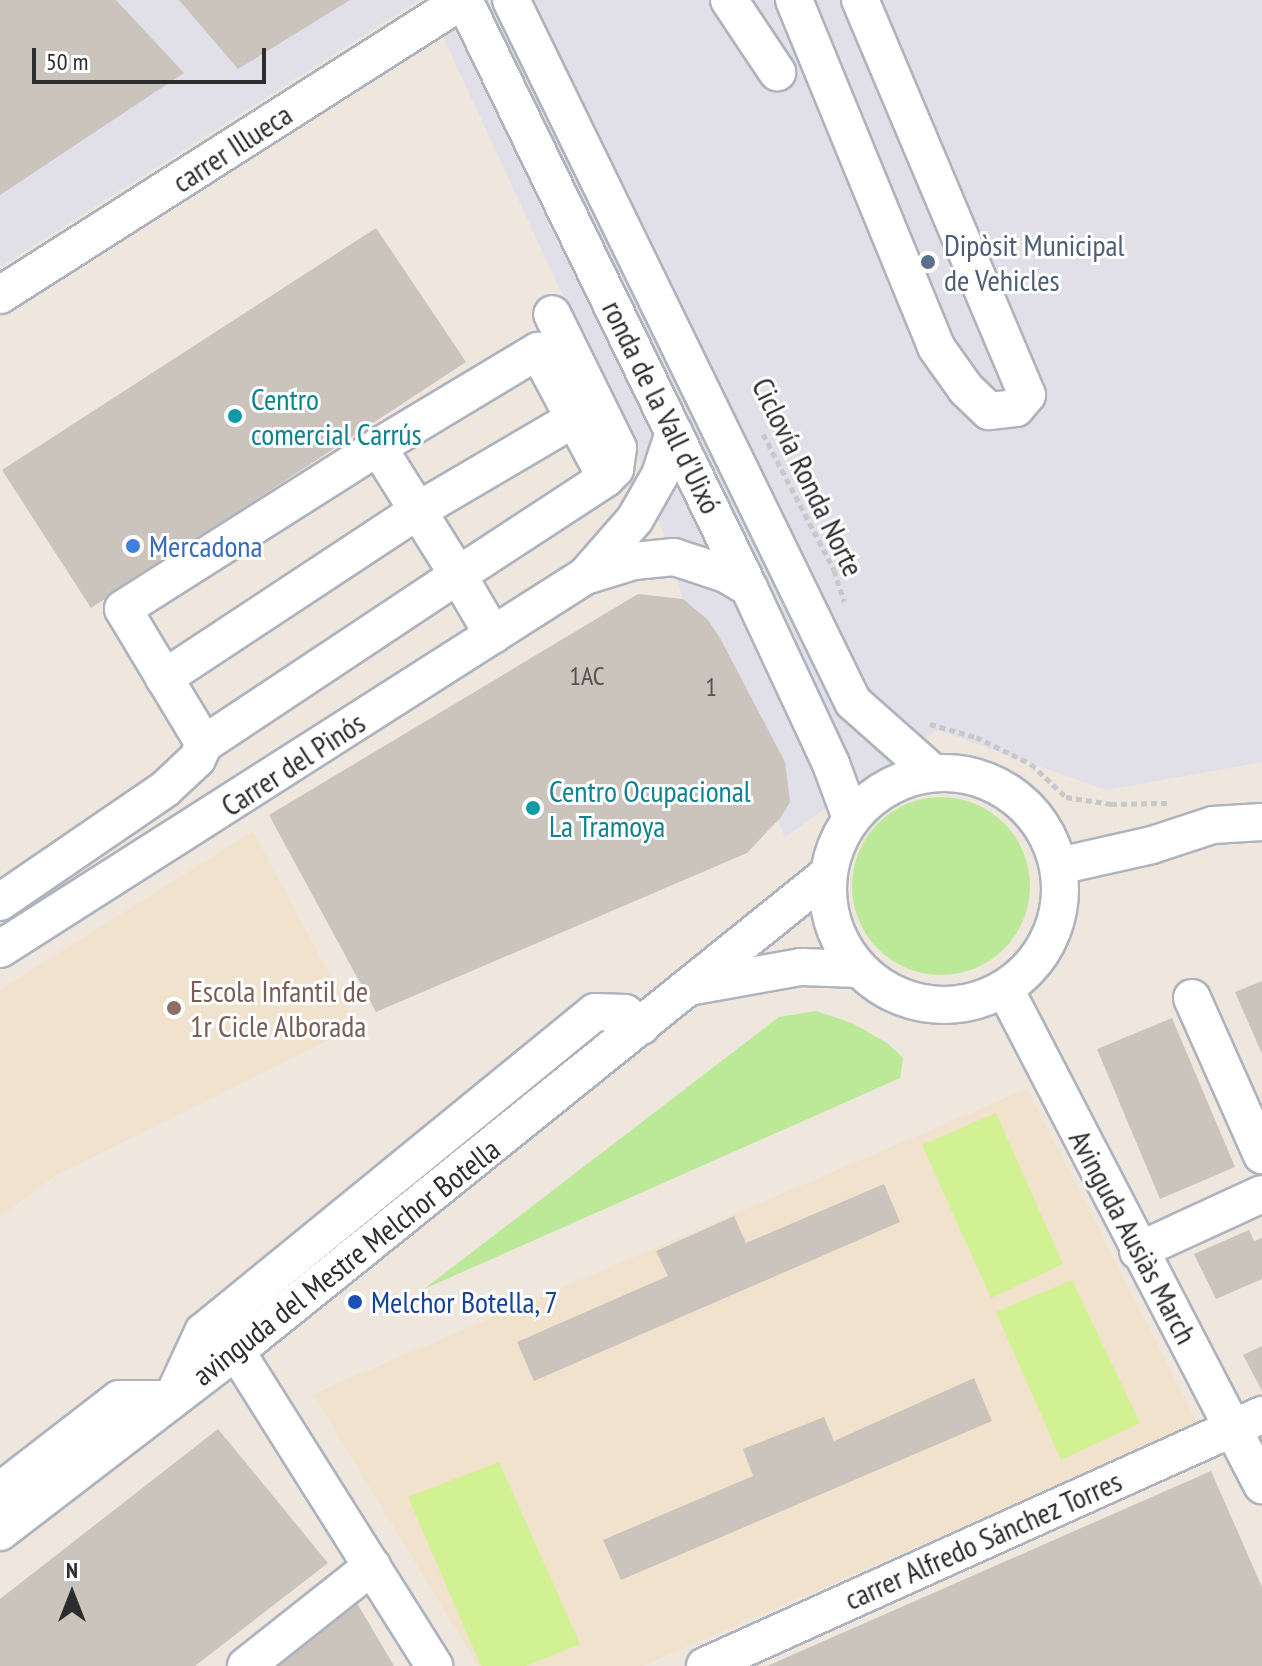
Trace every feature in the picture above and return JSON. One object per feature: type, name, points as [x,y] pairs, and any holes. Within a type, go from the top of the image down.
[{"type":"street","name":"carrer Illueca","points":[[0,295],[464,0]]},
{"type":"street","name":"ronda de la Vall d'Uixó","points":[[464,0],[749,588],[831,764],[851,818]]},
{"type":"street","name":"ronda de la Vall d'Uixó","points":[[511,0],[853,702],[933,773]]},
{"type":"street","points":[[729,0],[777,72]]},
{"type":"street","points":[[794,0],[936,347],[966,389],[989,411],[1016,408],[1027,395],[860,0]]},
{"type":"street","points":[[0,902],[165,789],[197,759],[204,744],[606,478],[615,469],[618,448],[552,314]]},
{"type":"street","points":[[204,744],[123,609],[378,447],[538,351],[606,478]]},
{"type":"street","points":[[164,678],[417,511],[574,419]]},
{"type":"street","name":"Carrer del Pinós","points":[[585,576],[635,519],[660,475],[674,432]]},
{"type":"street","points":[[378,447],[493,635]]},
{"type":"street","name":"Carrer del Pinós","points":[[0,949],[585,576],[634,561],[674,557],[726,574],[749,588]]},
{"type":"street","points":[[933,773],[975,778],[1014,796],[1034,815],[1050,839],[1059,866],[1061,895],[1056,922],[1045,949],[1027,971],[1005,989],[962,1004],[917,1003],[896,996],[859,969],[839,941],[828,909],[827,875],[835,845],[851,818],[874,796],[902,780],[933,773]]},
{"type":"street","points":[[1059,866],[1152,845],[1213,825],[1262,822]]},
{"type":"street","name":"avinguda del Mestre Melchor Botella","points":[[0,1532],[236,1351],[827,875]]},
{"type":"street","name":"avinguda del Mestre Melchor Botella","points":[[688,987],[801,967],[859,969]]},
{"type":"street","name":"Avinguda Ausiàs March","points":[[1005,989],[1138,1251],[1248,1421],[1262,1485]]},
{"type":"street","points":[[1192,998],[1262,1155]]},
{"type":"street","points":[[0,1491],[119,1399],[172,1399],[203,1332],[595,1012],[625,1013],[641,1026]]},
{"type":"street","points":[[1138,1251],[1262,1194]]},
{"type":"street","points":[[236,1351],[434,1666]]},
{"type":"street","name":"carrer Alfredo Sánchez Torres","points":[[705,1666],[1248,1421]]},
{"type":"street","points":[[246,1666],[372,1566]]},
{"type":"path","name":"Ciclovía Ronda Norte","points":[[762,431],[834,570],[847,611]]},
{"type":"path","points":[[919,721],[976,737],[1031,764],[1066,797],[1111,804],[1182,803]]},
{"type":"shaded area","points":[[0,0],[419,0],[0,267]]},
{"type":"shaded area","points":[[426,0],[1262,0],[1262,762],[1106,790],[937,730],[785,837],[683,599],[645,473]]},
{"type":"shaded area","name":"Escola Infantil de 1r Cicle Alborada","points":[[253,831],[357,1026],[58,1174],[0,1217],[0,990]]},
{"type":"shaded area","points":[[1027,1089],[1198,1424],[643,1666],[478,1666],[313,1394]]},
{"type":"green space","points":[[941,797],[975,803],[1004,823],[1024,852],[1030,886],[1024,920],[1004,949],[975,969],[941,975],[907,969],[878,949],[858,920],[852,886],[858,852],[878,823],[907,803]]},
{"type":"green space","points":[[816,1011],[852,1023],[887,1043],[903,1058],[900,1078],[424,1289],[779,1017]]},
{"type":"green space","points":[[996,1113],[1063,1264],[991,1298],[922,1145]]},
{"type":"green space","points":[[1072,1280],[1140,1423],[1061,1460],[996,1312]]},
{"type":"green space","points":[[499,1462],[580,1644],[526,1666],[481,1666],[408,1497]]},
{"type":"building","points":[[0,0],[116,0],[184,73],[0,195]]},
{"type":"building","points":[[179,0],[350,0],[238,69]]},
{"type":"building","name":"Centro comercial Carrús","points":[[376,228],[466,362],[91,608],[2,470]]},
{"type":"building","name":"Centro Ocupacional La Tramoya","points":[[638,594],[683,599],[708,620],[720,638],[785,762],[790,802],[781,817],[747,853],[376,1012],[269,815]]},
{"type":"building","points":[[1262,981],[1262,1054],[1235,992]]},
{"type":"building","points":[[1172,1018],[1235,1167],[1160,1199],[1097,1049]]},
{"type":"building","points":[[884,1184],[900,1222],[534,1381],[517,1342],[668,1276],[656,1251],[734,1216],[746,1243]]},
{"type":"building","points":[[1249,1230],[1254,1241],[1262,1238],[1262,1279],[1216,1299],[1194,1254]]},
{"type":"building","points":[[1262,1346],[1262,1391],[1243,1355]]},
{"type":"building","points":[[974,1378],[992,1421],[621,1580],[603,1540],[753,1476],[743,1449],[824,1417],[834,1441]]},
{"type":"building","points":[[218,1429],[328,1563],[195,1666],[0,1666],[0,1599]]},
{"type":"building","points":[[1211,1471],[1262,1587],[1262,1666],[767,1666]]},
{"type":"building","points":[[357,1603],[394,1666],[275,1666]]},
{"type":"place","name":"Dipòsit Municipal de Vehicles","points":[[928,262]]},
{"type":"place","name":"Centro comercial Carrús","points":[[235,416]]},
{"type":"place","name":"Mercadona","points":[[133,546]]},
{"type":"place","name":"Centro Ocupacional La Tramoya","points":[[533,808]]},
{"type":"place","name":"Escola Infantil de 1r Cicle Alborada","points":[[174,1008]]},
{"type":"place","name":"Melchor Botella, 7","points":[[355,1302]]}]
